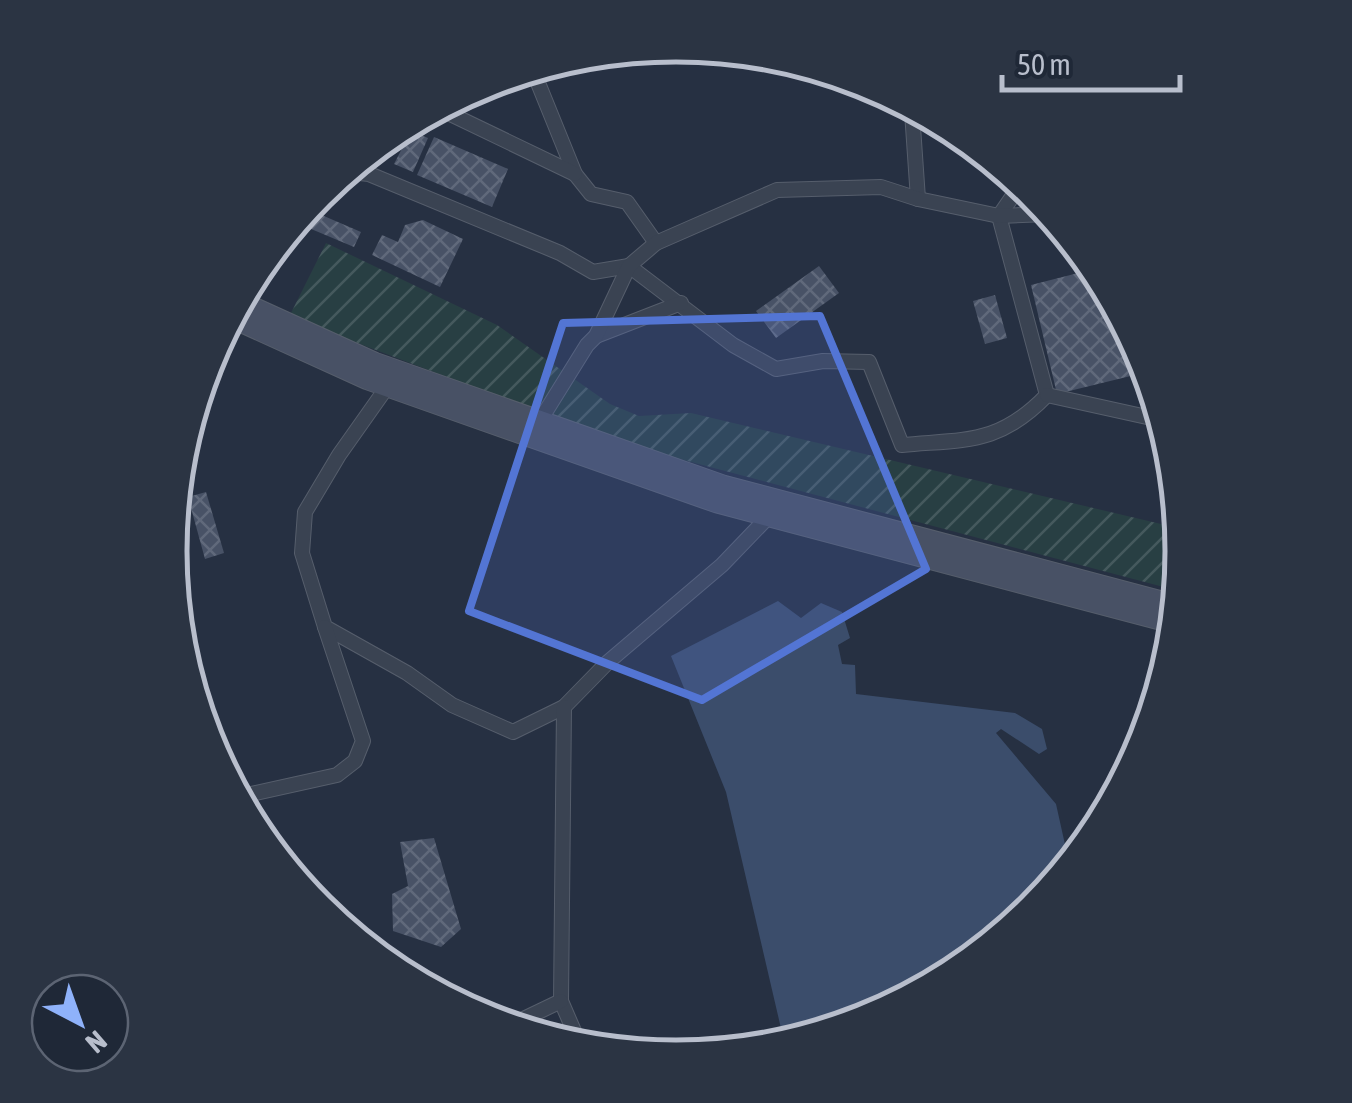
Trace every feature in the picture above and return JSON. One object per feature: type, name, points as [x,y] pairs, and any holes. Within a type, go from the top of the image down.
[{"type":"main road","points":[[248,315],[392,378],[720,494],[1161,611]]},
{"type":"lane","points":[[538,82],[575,174],[592,194],[626,202],[656,243]]},
{"type":"lane","points":[[454,116],[575,174]]},
{"type":"lane","points":[[913,124],[918,198]]},
{"type":"lane","points":[[366,174],[560,253],[592,272],[629,266],[733,345],[776,369],[823,361],[868,362],[902,446],[992,436],[1028,414],[1047,395]]},
{"type":"lane","points":[[536,428],[596,336],[629,266],[656,243],[778,190],[881,187],[999,216],[1030,215]]},
{"type":"lane","points":[[1012,197],[999,216],[1047,395]]},
{"type":"lane","points":[[596,336],[681,303]]},
{"type":"lane","points":[[252,794],[338,776],[355,761],[363,741],[302,553],[305,512],[392,378]]},
{"type":"lane","points":[[1047,395],[1146,417]]},
{"type":"lane","points":[[326,627],[452,705],[513,732],[564,707],[608,662],[722,565],[776,509]]},
{"type":"lane","points":[[564,707],[561,1001],[573,1029]]},
{"type":"lane","points":[[527,1017],[561,1001]]},
{"type":"highlighted area","points":[[820,316],[926,569],[702,700],[469,611],[563,323]]},
{"type":"green space","points":[[326,243],[497,325],[610,404],[639,416],[691,413],[1164,525],[1164,587],[623,444],[289,317]]},
{"type":"water","points":[[778,601],[801,618],[821,603],[842,612],[850,638],[838,645],[842,664],[855,665],[856,694],[1015,713],[1042,729],[1047,749],[1039,754],[1001,729],[996,733],[1056,804],[1066,847],[1022,897],[948,958],[863,1003],[781,1029],[726,792],[671,656]]},
{"type":"building","points":[[421,135],[428,138],[413,172],[394,164],[404,145]]},
{"type":"building","points":[[434,137],[508,169],[492,207],[417,175]]},
{"type":"building","points":[[321,215],[361,232],[354,247],[309,228]]},
{"type":"building","points":[[423,220],[463,239],[440,287],[372,255],[382,235],[398,242],[405,225]]},
{"type":"building","points":[[819,266],[839,293],[776,338],[756,311]]},
{"type":"building","points":[[1078,273],[1115,335],[1132,376],[1057,394],[1031,285]]},
{"type":"building","points":[[995,295],[1007,338],[985,344],[973,301]]},
{"type":"building","points":[[206,492],[224,553],[205,559],[190,496]]},
{"type":"building","points":[[434,838],[461,929],[441,947],[393,931],[392,894],[408,886],[400,842]]}]
